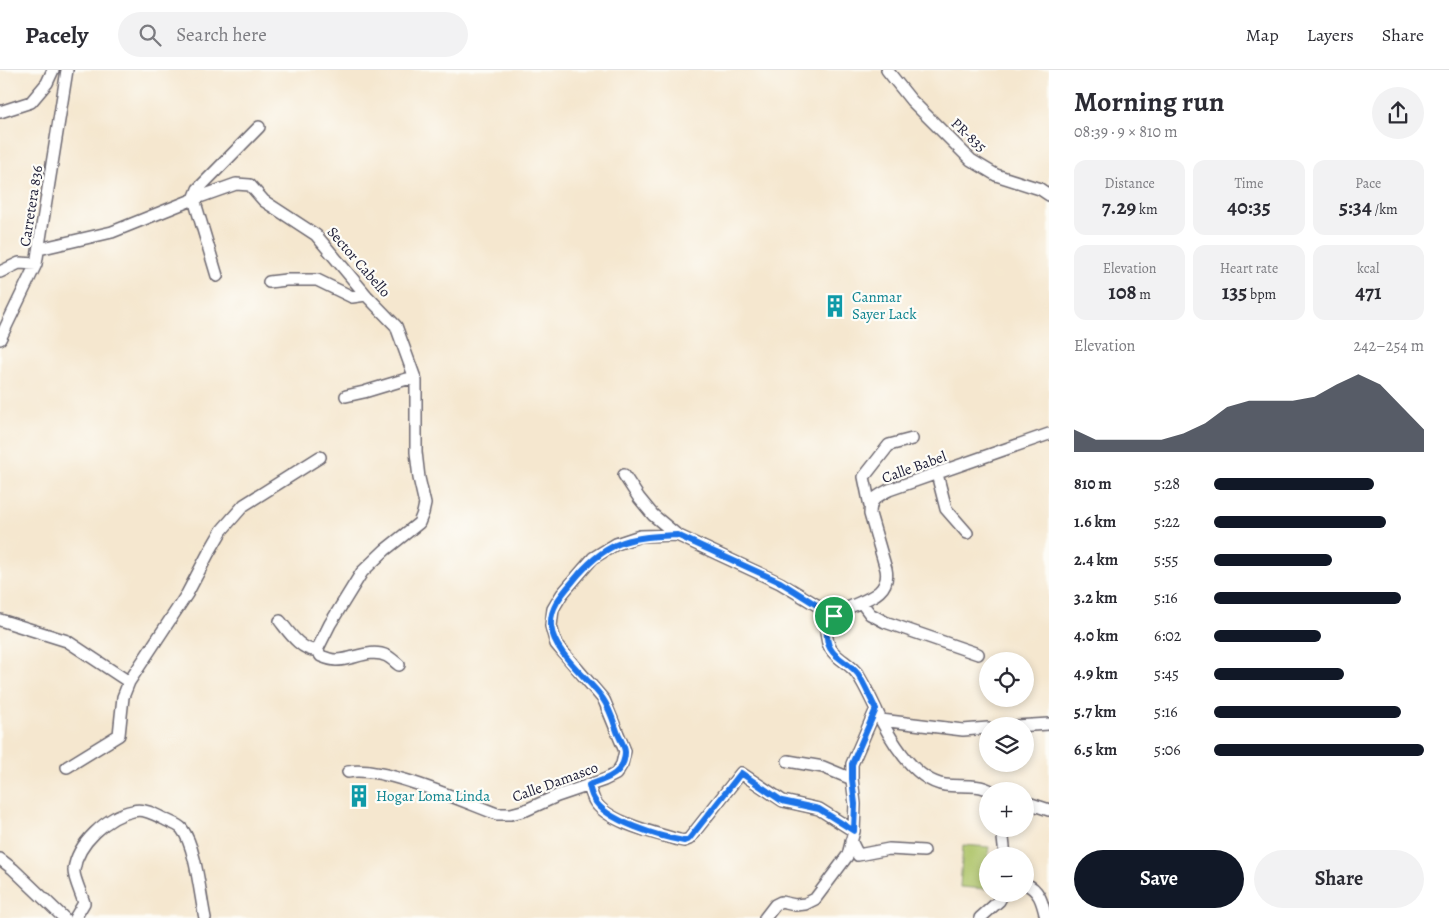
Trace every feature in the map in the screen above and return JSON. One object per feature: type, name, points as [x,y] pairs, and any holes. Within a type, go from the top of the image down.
[{"type":"street","points":[[0,112],[31,102],[47,83],[53,70]]},
{"type":"street","name":"Carretera 836","points":[[0,339],[36,264],[67,70]]},
{"type":"street","name":"PR-835","points":[[887,70],[912,100],[971,160],[996,175],[1040,189],[1049,195]]},
{"type":"street","points":[[217,276],[194,199],[198,189],[259,127]]},
{"type":"street","name":"Sector Cabello","points":[[39,249],[112,232],[236,184],[250,185],[264,201],[316,235],[366,295],[396,326],[416,381],[416,452],[425,504],[424,513],[419,523],[385,550],[362,572],[330,624],[317,650]]},
{"type":"street","points":[[0,272],[19,263],[36,264]]},
{"type":"street","points":[[269,282],[316,280],[352,297],[366,295]]},
{"type":"street","points":[[346,396],[407,379],[416,381]]},
{"type":"street","name":"Calle Babel","points":[[870,506],[875,498],[889,490],[1049,434]]},
{"type":"street","points":[[912,439],[889,445],[864,477],[872,524],[887,574],[878,594],[834,616],[828,624],[826,633],[827,644],[830,651],[857,674],[898,750],[911,764],[934,783],[979,787]]},
{"type":"street","points":[[67,767],[119,735],[123,697],[129,682],[187,594],[208,554],[228,524],[244,505],[320,457]]},
{"type":"street","name":"Calle Damasco","points":[[624,474],[639,498],[653,515],[677,535],[780,582],[834,616]]},
{"type":"street","points":[[937,474],[946,509],[967,532]]},
{"type":"street","name":"Calle Damasco","points":[[348,772],[358,770],[402,780],[497,814],[511,814],[526,810],[616,774],[622,764],[625,751],[604,700],[556,644],[551,626],[553,609],[562,594],[593,558],[616,544],[640,536],[677,535]]},
{"type":"street","points":[[861,602],[870,614],[885,622],[978,654]]},
{"type":"street","points":[[0,620],[67,641],[129,682]]},
{"type":"street","points":[[280,621],[292,636],[312,651],[317,650],[321,656],[336,660],[360,655],[383,655],[399,666]]},
{"type":"street","points":[[764,918],[775,905],[781,902],[795,905],[805,904],[815,899],[848,855],[853,836],[855,804],[852,764],[876,709]]},
{"type":"street","points":[[881,720],[963,730],[979,729]]},
{"type":"street","points":[[1034,725],[1049,724]]},
{"type":"street","points":[[788,761],[823,767],[852,779]]},
{"type":"street","points":[[589,785],[594,799],[600,807],[628,825],[684,841],[689,839],[741,773],[782,801],[819,809],[853,836],[858,855],[889,849],[924,851]]},
{"type":"street","points":[[1034,805],[1049,810]]},
{"type":"street","points":[[75,918],[84,903],[73,872],[78,854],[94,832],[118,817],[134,810],[148,812],[182,827],[192,853],[205,918]]},
{"type":"street","points":[[0,859],[14,869],[64,918]]},
{"type":"street","points":[[1034,889],[1045,898],[1046,918]]},
{"type":"street","points":[[980,918],[997,902]]},
{"type":"green space","points":[[963,845],[989,847],[979,847],[979,888],[960,887]]},
{"type":"place","name":"Canmar Sayer Lack","points":[[835,306]]},
{"type":"place","name":"Hogar Loma Linda","points":[[359,796]]},
{"type":"route","points":[[677,535],[780,582],[834,616],[828,624],[826,633],[830,651],[857,674],[876,709],[852,764],[855,804],[854,831],[819,809],[782,801],[741,773],[689,839],[684,841],[628,825],[600,807],[594,799],[589,785],[616,774],[622,764],[625,751],[604,700],[556,644],[551,626],[553,609],[562,594],[593,558],[616,544],[640,536],[677,535]]}]
